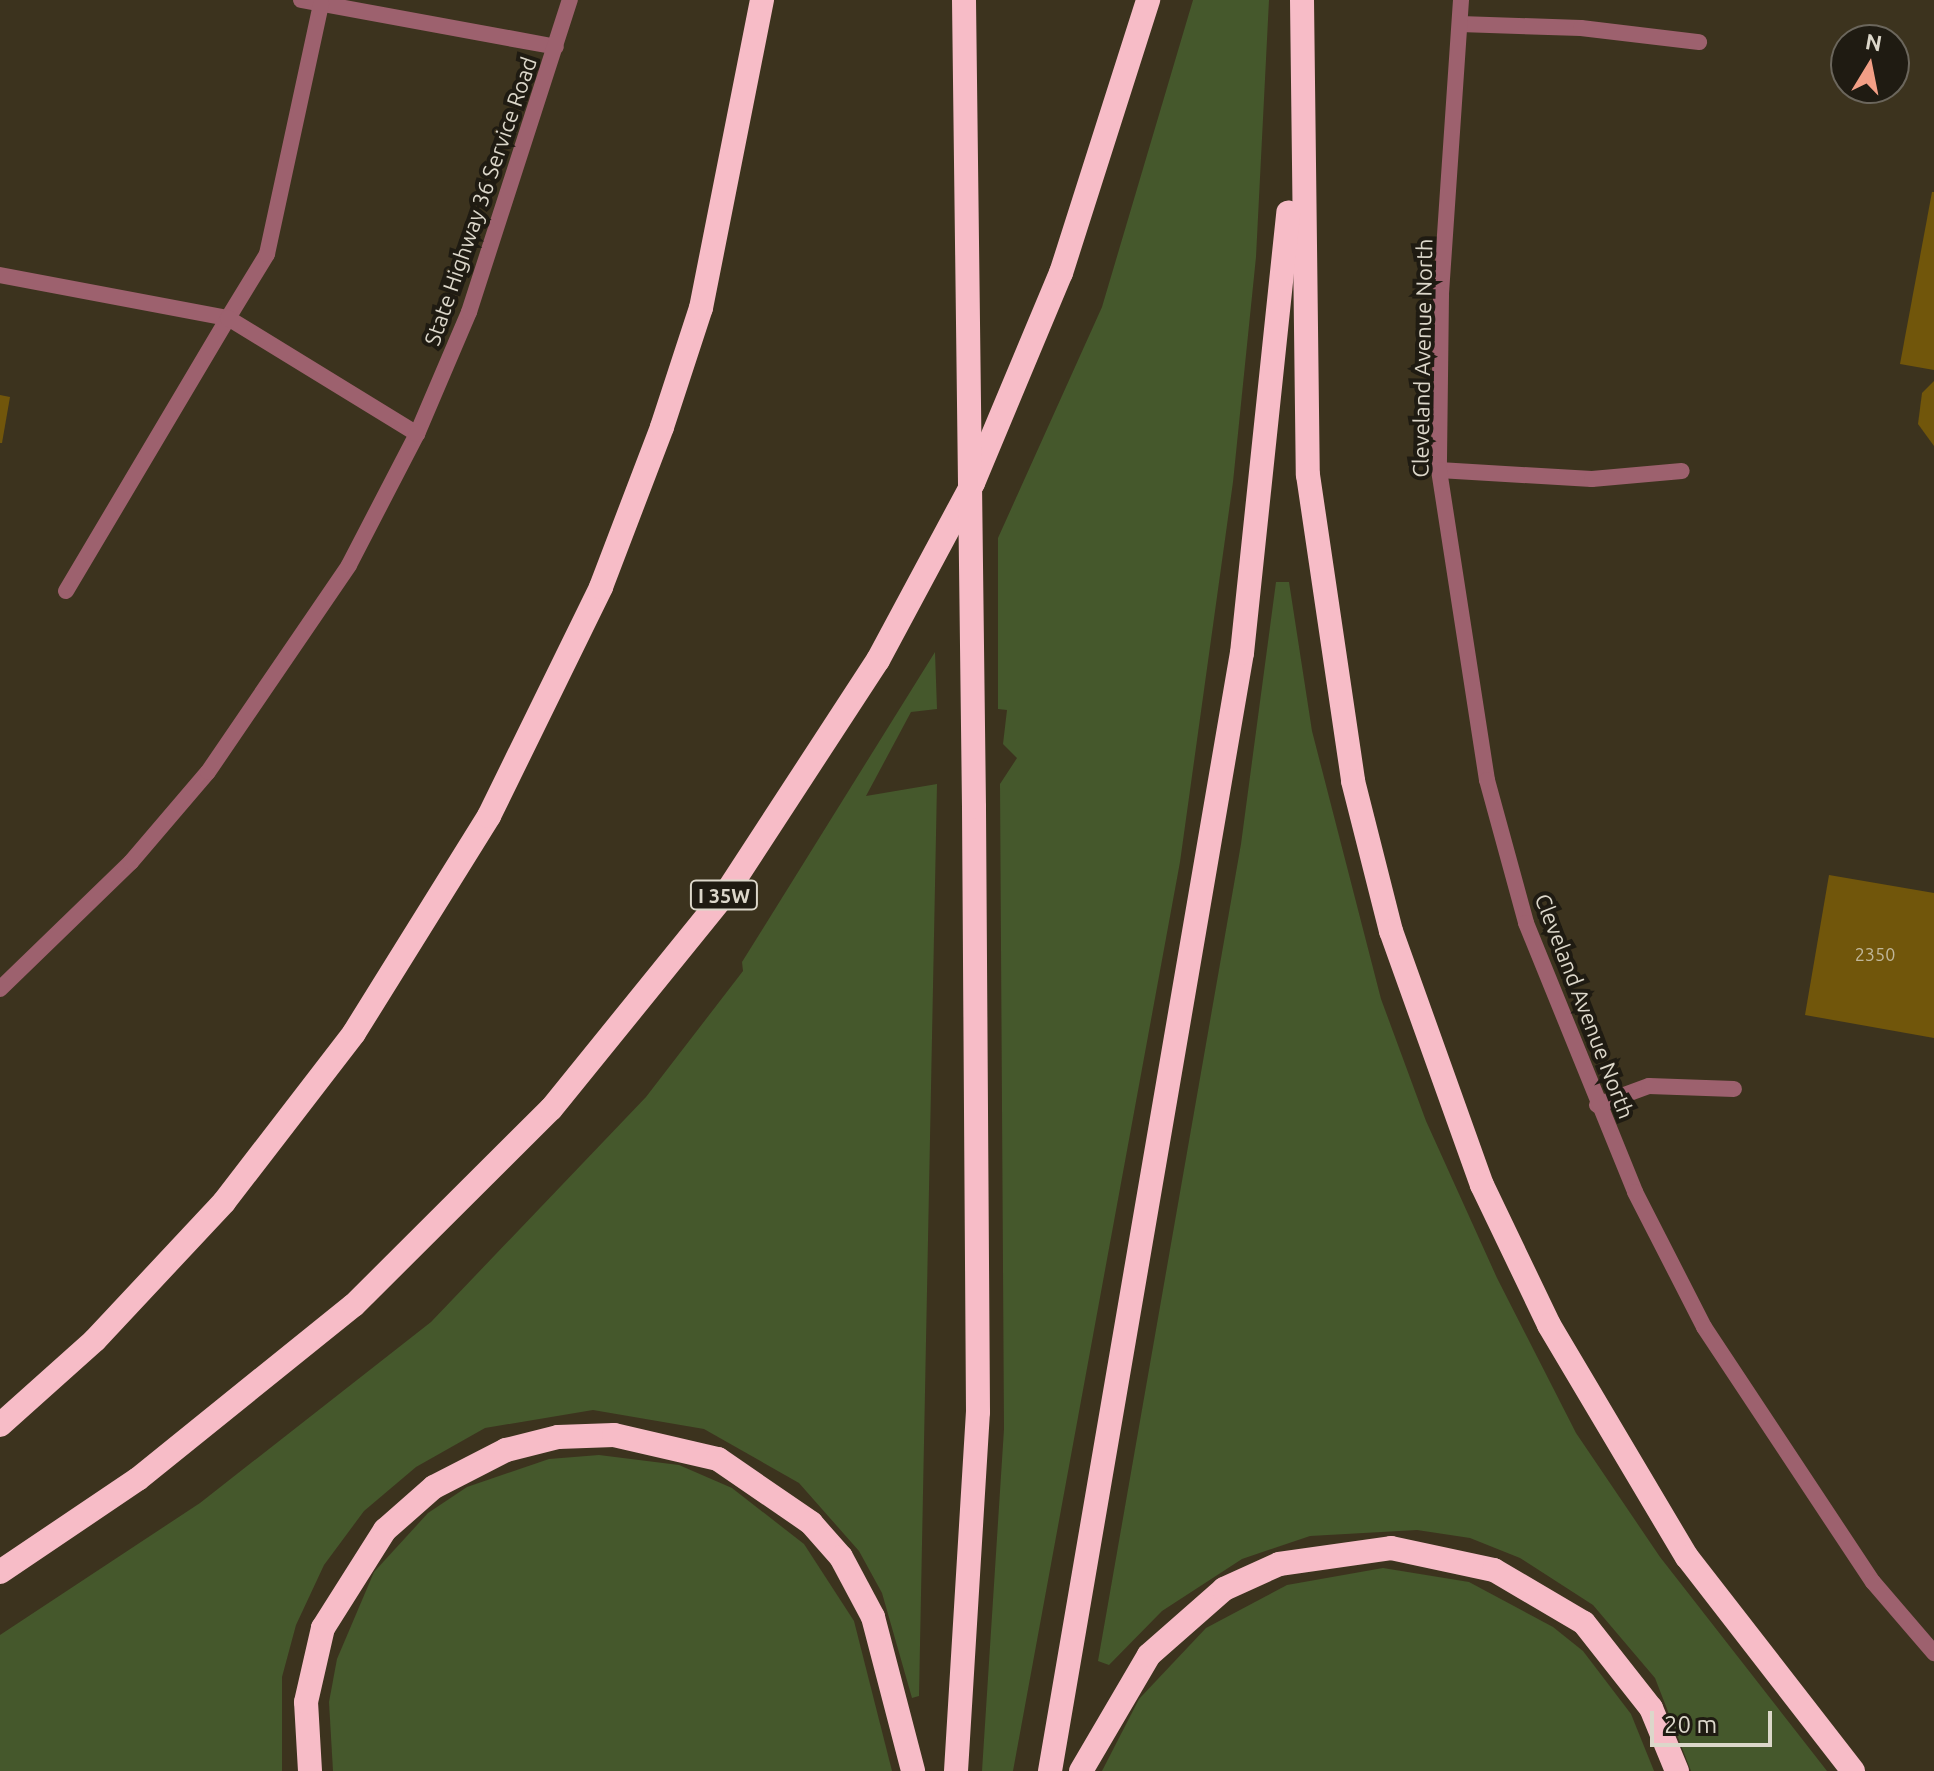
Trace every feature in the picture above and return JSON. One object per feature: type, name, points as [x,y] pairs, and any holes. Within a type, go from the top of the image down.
[{"type":"highway","points":[[0,1425],[95,1340],[233,1191],[354,1033],[489,816],[601,587],[662,427],[701,308],[762,0]]},
{"type":"highway","points":[[956,1771],[978,1412],[964,0]]},
{"type":"highway","name":"I 35W","points":[[0,1572],[138,1479],[354,1305],[551,1109],[726,893],[878,660],[973,483],[1061,273],[1148,0]]},
{"type":"highway","points":[[1050,1771],[1242,653],[1274,382],[1301,6]]},
{"type":"highway","points":[[1301,6],[1308,475],[1347,750],[1391,931],[1482,1185],[1549,1325],[1687,1557],[1853,1771]]},
{"type":"highway","points":[[310,1771],[306,1702],[323,1628],[385,1530],[434,1487],[506,1450],[558,1437],[614,1435],[718,1459],[767,1486],[821,1534],[873,1617],[913,1771]]},
{"type":"highway","points":[[1081,1771],[1149,1655],[1224,1589],[1279,1564],[1391,1548],[1494,1570],[1584,1623],[1651,1708],[1677,1771]]},
{"type":"street","points":[[301,0],[556,47]]},
{"type":"street","name":"State Highway 36 Service Road","points":[[0,989],[131,862],[208,772],[341,577],[417,434],[484,271],[570,0]]},
{"type":"street","name":"Cleveland Avenue North","points":[[1461,0],[1441,295],[1439,470],[1487,780],[1526,923],[1597,1105],[1719,1352],[1873,1582],[1934,1653]]},
{"type":"street","points":[[66,591],[267,254],[321,4]]},
{"type":"street","points":[[1460,24],[1699,42]]},
{"type":"street","points":[[0,275],[228,318],[417,434]]},
{"type":"street","points":[[1439,470],[1592,479],[1682,471]]},
{"type":"street","points":[[1597,1105],[1649,1086],[1734,1089]]},
{"type":"green space","points":[[1193,0],[1269,0],[1256,257],[1233,482],[1180,862],[1013,1771],[982,1771],[1004,1429],[1000,784],[1017,758],[1003,744],[1007,710],[998,709],[998,538],[1102,307]]},
{"type":"green space","points":[[1276,582],[1289,582],[1312,731],[1381,999],[1426,1121],[1497,1278],[1576,1433],[1660,1557],[1827,1771],[1691,1771],[1655,1678],[1593,1605],[1520,1558],[1470,1538],[1417,1530],[1310,1536],[1242,1559],[1162,1611],[1109,1665],[1098,1661],[1241,844]]},
{"type":"green space","points":[[935,652],[937,709],[911,712],[866,796],[937,784],[919,1696],[912,1698],[882,1593],[859,1551],[799,1483],[704,1429],[593,1410],[485,1428],[416,1467],[364,1511],[324,1565],[296,1625],[282,1677],[282,1771],[0,1771],[0,1635],[200,1503],[431,1322],[646,1097],[743,971],[742,962]]},
{"type":"green space","points":[[599,1455],[679,1465],[732,1488],[804,1544],[854,1621],[892,1771],[333,1771],[329,1702],[337,1659],[374,1572],[428,1513],[467,1487],[549,1459]]},
{"type":"green space","points":[[1383,1568],[1469,1582],[1553,1627],[1583,1651],[1631,1714],[1654,1771],[1102,1771],[1139,1699],[1206,1628],[1287,1585]]},
{"type":"building","points":[[1934,192],[1934,370],[1900,364]]},
{"type":"building","points":[[1934,381],[1934,446],[1918,424],[1922,393]]},
{"type":"building","points":[[0,395],[10,397],[2,443],[0,443]]},
{"type":"building","points":[[1829,875],[1934,893],[1934,1038],[1805,1015]]}]
